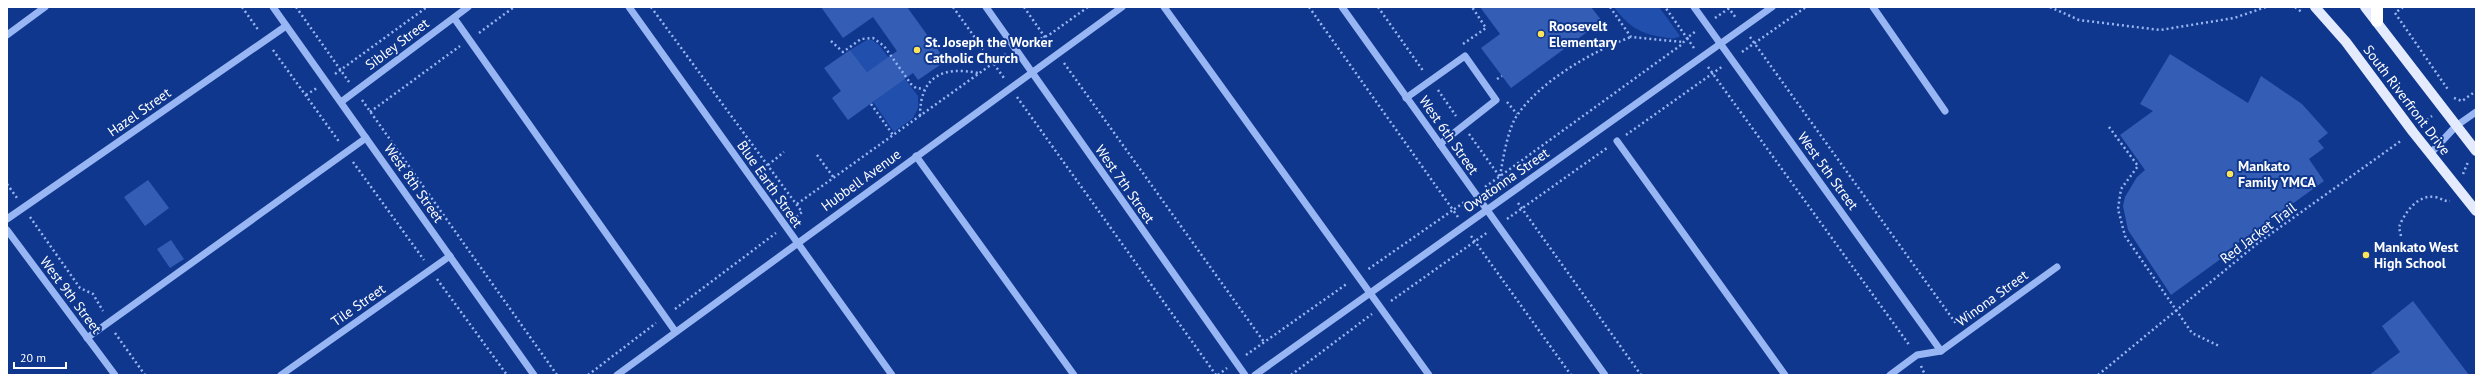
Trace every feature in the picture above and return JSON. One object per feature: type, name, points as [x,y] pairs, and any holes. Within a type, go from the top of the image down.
[{"type":"highway","points":[[2377,7],[2377,21]]},
{"type":"main road","name":"South Riverfront Drive","points":[[2314,7],[2346,42],[2412,132],[2476,211]]},
{"type":"main road","name":"South Riverfront Drive","points":[[2365,7],[2475,150]]},
{"type":"street","points":[[7,35],[45,7]]},
{"type":"street","name":"West 8th Street","points":[[273,7],[534,375]]},
{"type":"street","name":"Sibley Street","points":[[340,102],[468,7]]},
{"type":"street","name":"Blue Earth Street","points":[[630,7],[795,243],[892,375]]},
{"type":"street","name":"West 7th Street","points":[[986,7],[1245,375]]},
{"type":"street","name":"Hubbell Avenue","points":[[616,375],[795,243],[1122,7]]},
{"type":"street","points":[[1164,7],[1429,375]]},
{"type":"street","name":"West 6th Street","points":[[1342,7],[1497,226],[1605,375]]},
{"type":"street","name":"West 5th Street","points":[[1694,7],[1941,351]]},
{"type":"street","name":"Owatonna Street","points":[[1255,375],[1772,7]]},
{"type":"street","points":[[1873,7],[1945,111]]},
{"type":"street","points":[[454,18],[675,331]]},
{"type":"street","name":"Hazel Street","points":[[7,219],[286,26]]},
{"type":"street","points":[[1406,98],[1465,56],[1496,100],[1440,144]]},
{"type":"street","points":[[2430,154],[2456,126],[2476,112]]},
{"type":"street","points":[[87,338],[366,138]]},
{"type":"street","points":[[1617,141],[1785,375]]},
{"type":"street","points":[[916,156],[1074,375]]},
{"type":"street","name":"West 9th Street","points":[[7,230],[115,375]]},
{"type":"street","name":"Tile Street","points":[[281,375],[450,256]]},
{"type":"street","name":"Winona Street","points":[[1941,351],[2057,267]]},
{"type":"street","points":[[1890,375],[1916,355],[1941,351]]},
{"type":"path","points":[[242,7],[507,375]]},
{"type":"path","points":[[296,7],[557,375]]},
{"type":"path","points":[[306,95],[427,7]]},
{"type":"path","points":[[370,112],[514,7]]},
{"type":"path","points":[[588,375],[802,212],[652,7]]},
{"type":"path","points":[[953,7],[1217,375],[1453,210],[1683,42],[1686,38],[1730,8],[1964,335]]},
{"type":"path","points":[[1024,7],[1264,342]]},
{"type":"path","points":[[797,204],[993,63],[1015,50],[1045,37],[1088,7]]},
{"type":"path","points":[[1309,7],[1571,375]]},
{"type":"path","points":[[1458,48],[1486,28],[1472,7]]},
{"type":"path","points":[[1610,7],[1631,36]]},
{"type":"path","points":[[1664,7],[1916,355]]},
{"type":"path","points":[[1291,375],[1381,308],[1806,7]]},
{"type":"path","points":[[2050,7],[2079,20],[2160,30],[2234,18],[2266,7]]},
{"type":"path","points":[[2403,7],[2395,13],[2454,98],[2462,101],[2476,91]]},
{"type":"path","points":[[1500,176],[1505,149],[1517,114],[1539,92],[1577,64],[1610,45],[1631,36],[1683,42]]},
{"type":"path","points":[[831,41],[842,52],[861,39],[873,38],[884,46],[911,84],[916,88],[924,90]]},
{"type":"path","points":[[1424,72],[1430,68]]},
{"type":"path","points":[[920,116],[924,90],[934,78],[949,71],[979,73]]},
{"type":"path","name":"Red Jacket Trail","points":[[2098,375],[2200,288],[2247,254],[2258,243],[2412,132],[2454,98]]},
{"type":"path","points":[[871,104],[893,135]]},
{"type":"path","points":[[2110,127],[2138,166],[2121,189],[2118,209],[2125,236],[2192,333],[2219,346]]},
{"type":"path","points":[[2401,236],[2399,228],[2410,208],[2421,200],[2434,197],[2448,202],[2453,200],[2457,187],[2475,150]]},
{"type":"path","points":[[768,165],[784,152]]},
{"type":"path","points":[[817,155],[834,178]]},
{"type":"path","points":[[7,184],[80,288],[93,294],[101,305],[108,323],[145,375]]},
{"type":"shaded area","points":[[1614,7],[1659,7],[1680,36],[1676,38],[1669,38],[1647,34],[1629,24]]},
{"type":"shaded area","points":[[867,40],[872,40],[879,45],[918,96],[918,108],[913,118],[894,132],[873,102],[894,86],[879,64],[867,72],[850,50]]},
{"type":"building","points":[[821,7],[907,7],[946,61],[918,80],[913,73],[848,120],[832,98],[841,91],[824,68],[850,50],[867,72],[897,51],[873,17],[843,38]]},
{"type":"building","name":"Roosevelt Elementary","points":[[1480,7],[1591,7],[1602,21],[1511,88],[1481,48],[1500,34]]},
{"type":"building","name":"Mankato Family YMCA","points":[[2170,54],[2248,103],[2261,76],[2302,104],[2328,133],[2318,141],[2324,148],[2309,159],[2324,181],[2220,256],[2222,258],[2171,295],[2128,230],[2123,206],[2125,197],[2137,177],[2145,170],[2120,135],[2153,111],[2140,104]]},
{"type":"building","points":[[148,180],[169,208],[145,226],[124,197]]},
{"type":"building","points":[[171,240],[184,259],[170,268],[157,249]]},
{"type":"building","name":"Mankato West High School","points":[[2413,301],[2469,375],[2369,375],[2400,352],[2382,326]]},
{"type":"place","name":"Roosevelt Elementary","points":[[1541,34]]},
{"type":"place","name":"St. Joseph the Worker Catholic Church","points":[[917,50]]},
{"type":"place","name":"Mankato Family YMCA","points":[[2230,174]]},
{"type":"place","name":"Mankato West High School","points":[[2366,255]]}]
